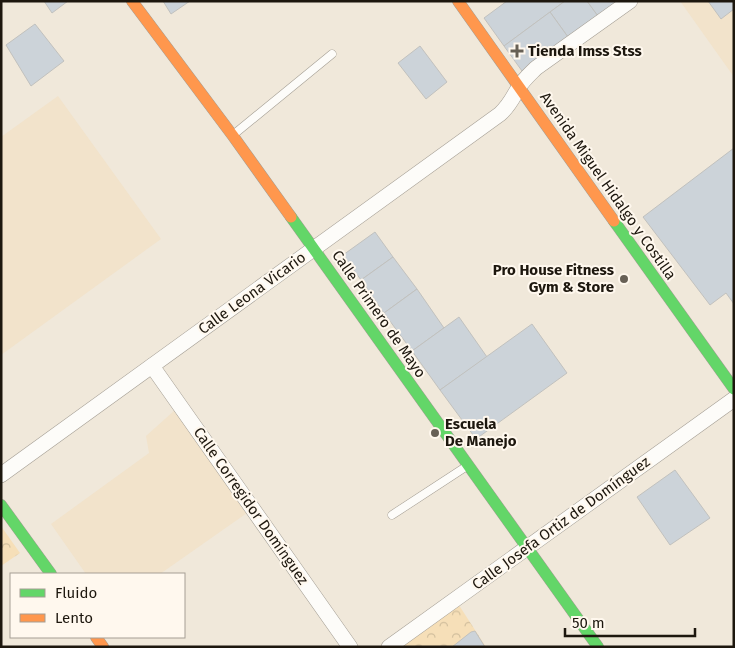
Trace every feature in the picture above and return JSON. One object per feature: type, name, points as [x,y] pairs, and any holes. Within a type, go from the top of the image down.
[{"type":"main road","name":"Calle Primero de Mayo","points":[[132,1],[314,248],[598,647]]},
{"type":"main road","name":"Avenida Miguel Hidalgo y Costilla","points":[[458,1],[734,389]]},
{"type":"main road","points":[[1,505],[50,573]]},
{"type":"street","name":"Calle Leona Vicario","points":[[1,475],[500,114],[508,106],[526,77],[536,68],[630,1]]},
{"type":"street","name":"Calle Corregidor Domínguez","points":[[152,366],[350,647]]},
{"type":"street","name":"Calle Josefa Ortiz de Domínguez","points":[[389,647],[734,399]]},
{"type":"lane","points":[[233,136],[332,54]]},
{"type":"lane","points":[[392,515],[468,465]]},
{"type":"shaded area","points":[[680,1],[734,1],[734,77]]},
{"type":"shaded area","points":[[58,96],[161,239],[1,355],[1,137]]},
{"type":"shaded area","points":[[175,410],[247,513],[161,573],[85,573],[51,524],[149,453],[146,436]]},
{"type":"green space","points":[[1,526],[20,553],[1,566]]},
{"type":"green space","points":[[455,599],[486,647],[389,647]]},
{"type":"building","points":[[44,1],[68,1],[52,13]]},
{"type":"building","points":[[163,1],[190,1],[171,14]]},
{"type":"building","points":[[507,1],[565,1],[504,46],[484,18]]},
{"type":"building","points":[[565,1],[587,1],[598,16],[568,37],[550,12]]},
{"type":"building","points":[[587,1],[617,1],[598,16]]},
{"type":"building","points":[[708,1],[734,1],[734,9],[721,19]]},
{"type":"building","points":[[550,12],[568,37],[522,71],[504,46]]},
{"type":"building","points":[[35,24],[64,61],[31,86],[6,45]]},
{"type":"building","points":[[420,46],[447,82],[426,99],[398,63]]},
{"type":"building","points":[[734,148],[734,304],[726,293],[710,305],[643,217]]},
{"type":"building","points":[[375,232],[393,257],[361,280],[343,255]]},
{"type":"building","points":[[393,257],[417,289],[384,313],[361,280]]},
{"type":"building","points":[[417,289],[444,328],[412,351],[384,313]]},
{"type":"building","points":[[459,317],[487,357],[440,390],[412,351]]},
{"type":"building","points":[[532,324],[567,373],[476,439],[440,390]]},
{"type":"building","points":[[675,470],[710,518],[670,545],[637,497]]},
{"type":"building","points":[[475,631],[485,647],[452,647],[471,632]]},
{"type":"traffic: fast","points":[[291,217],[598,647]]},
{"type":"traffic: fast","points":[[614,221],[734,389]]},
{"type":"traffic: fast","points":[[1,505],[50,573]]},
{"type":"traffic: slow","points":[[132,1],[291,217]]},
{"type":"traffic: slow","points":[[458,1],[614,221]]},
{"type":"traffic: slow","points":[[97,638],[103,647]]},
{"type":"place","name":"Tienda Imss Stss","points":[[517,51]]},
{"type":"place","name":"Pro House Fitness Gym & Store","points":[[624,279]]},
{"type":"place","name":"Escuela De Manejo","points":[[435,433]]}]
